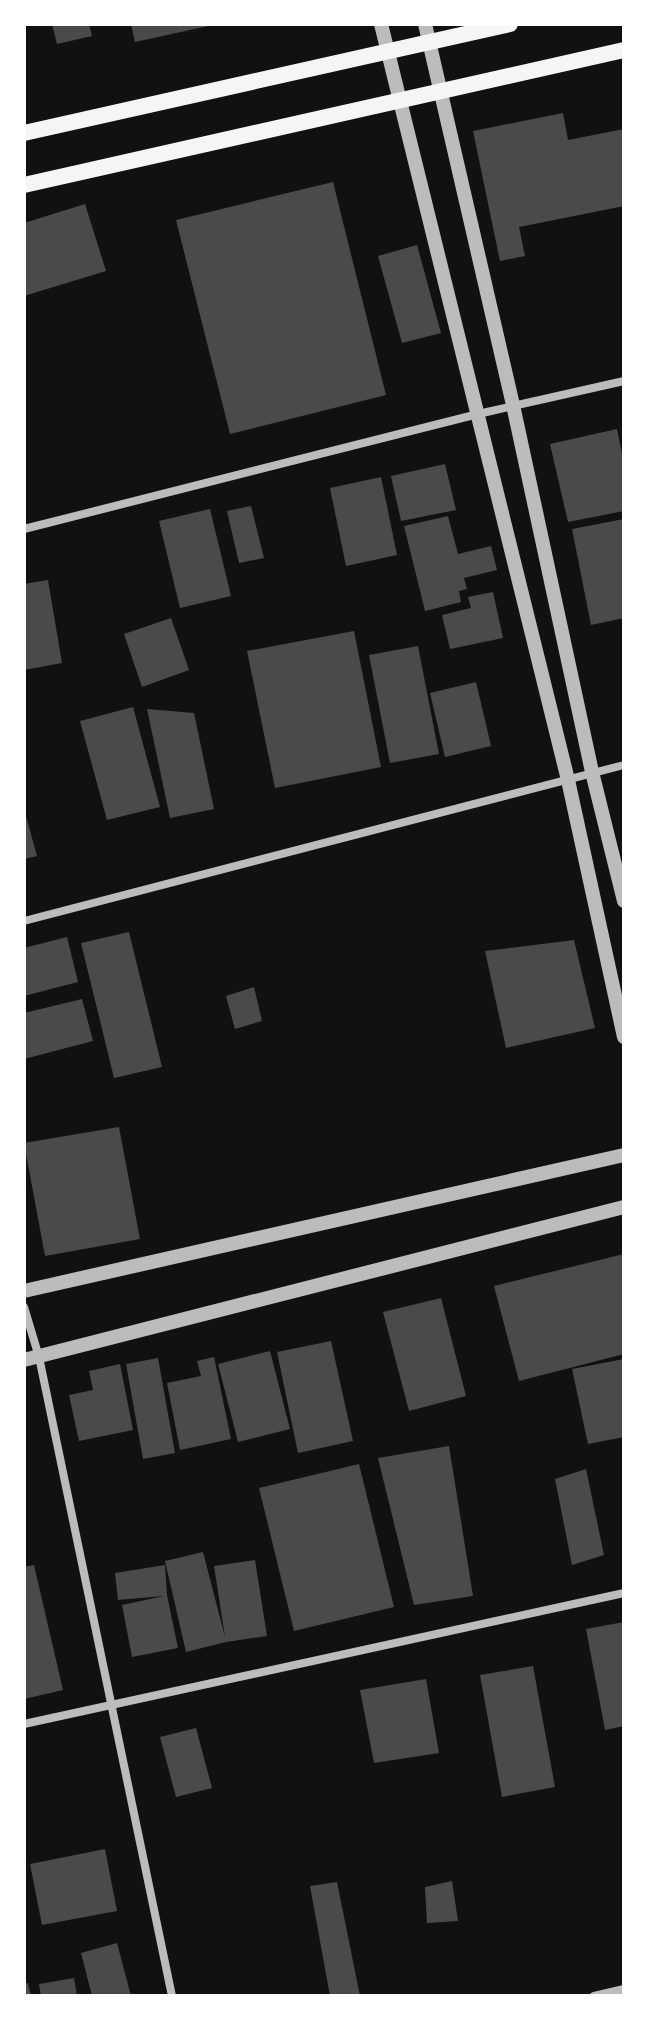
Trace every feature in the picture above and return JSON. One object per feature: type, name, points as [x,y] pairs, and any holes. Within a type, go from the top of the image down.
[{"type":"main road","points":[[24,133],[510,24]]},
{"type":"main road","points":[[24,185],[624,50]]},
{"type":"street","points":[[381,24],[568,780],[624,1037]]},
{"type":"street","points":[[425,24],[513,405],[592,772],[624,901]]},
{"type":"street","points":[[24,529],[513,405],[624,381]]},
{"type":"street","points":[[24,921],[624,765]]},
{"type":"street","points":[[24,1291],[624,1155]]},
{"type":"street","points":[[32,1359],[624,1207]]},
{"type":"street","points":[[24,1307],[32,1359],[113,1705],[172,1996]]},
{"type":"street","points":[[24,1724],[624,1593]]},
{"type":"street","points":[[594,1996],[624,1989]]},
{"type":"building","points":[[52,24],[89,24],[92,36],[57,44]]},
{"type":"building","points":[[131,24],[213,24],[213,25],[135,42]]},
{"type":"building","points":[[563,113],[568,140],[624,129],[624,206],[519,227],[525,256],[500,261],[473,131]]},
{"type":"building","points":[[333,182],[386,395],[230,434],[176,220]]},
{"type":"building","points":[[85,204],[106,271],[24,296],[24,223]]},
{"type":"building","points":[[417,245],[441,333],[402,343],[378,256]]},
{"type":"building","points":[[617,429],[624,464],[624,511],[568,522],[550,444]]},
{"type":"building","points":[[445,464],[456,510],[401,521],[391,476]]},
{"type":"building","points":[[381,477],[397,555],[346,566],[330,488]]},
{"type":"building","points":[[251,506],[264,558],[239,563],[227,511]]},
{"type":"building","points":[[210,509],[231,596],[180,608],[159,521]]},
{"type":"building","points":[[448,516],[458,554],[491,546],[497,570],[464,578],[467,589],[459,591],[461,602],[425,611],[404,526]]},
{"type":"building","points":[[624,519],[624,618],[591,625],[572,529]]},
{"type":"building","points":[[48,580],[62,663],[24,670],[24,584]]},
{"type":"building","points":[[493,592],[503,638],[450,649],[442,615],[471,608],[468,597]]},
{"type":"building","points":[[171,618],[189,670],[142,687],[124,634]]},
{"type":"building","points":[[354,631],[381,767],[275,788],[247,651]]},
{"type":"building","points":[[418,646],[439,754],[390,763],[369,655]]},
{"type":"building","points":[[476,682],[491,746],[445,757],[430,693]]},
{"type":"building","points":[[133,707],[160,807],[107,820],[80,721]]},
{"type":"building","points":[[147,709],[194,713],[214,809],[170,818]]},
{"type":"building","points":[[24,809],[37,856],[24,859]]},
{"type":"building","points":[[129,932],[162,1067],[114,1078],[81,943]]},
{"type":"building","points":[[67,937],[78,982],[24,996],[24,948]]},
{"type":"building","points":[[574,940],[595,1028],[506,1048],[485,951]]},
{"type":"building","points":[[254,987],[262,1021],[235,1029],[226,996]]},
{"type":"building","points":[[82,999],[93,1041],[24,1059],[24,1013]]},
{"type":"building","points":[[119,1127],[140,1239],[45,1256],[24,1143]]},
{"type":"building","points":[[624,1254],[624,1354],[519,1381],[494,1286]]},
{"type":"building","points":[[441,1298],[466,1396],[409,1411],[383,1312]]},
{"type":"building","points":[[331,1341],[353,1441],[298,1453],[277,1352]]},
{"type":"building","points":[[270,1351],[290,1429],[238,1442],[218,1364]]},
{"type":"building","points":[[214,1357],[231,1439],[180,1450],[167,1383],[201,1376],[197,1361]]},
{"type":"building","points":[[158,1358],[175,1453],[143,1459],[126,1364]]},
{"type":"building","points":[[624,1359],[624,1437],[588,1444],[572,1369]]},
{"type":"building","points":[[120,1364],[133,1430],[79,1441],[69,1395],[93,1390],[89,1371]]},
{"type":"building","points":[[449,1446],[473,1596],[414,1605],[378,1458]]},
{"type":"building","points":[[359,1464],[394,1607],[294,1631],[259,1488]]},
{"type":"building","points":[[586,1469],[604,1555],[572,1565],[555,1479]]},
{"type":"building","points":[[203,1552],[225,1637],[214,1566],[255,1560],[267,1636],[186,1652],[165,1561]]},
{"type":"building","points":[[34,1565],[63,1690],[24,1699],[24,1567]]},
{"type":"building","points":[[165,1565],[167,1595],[178,1648],[132,1657],[122,1605],[164,1596],[118,1600],[115,1573]]},
{"type":"building","points":[[624,1622],[624,1726],[605,1730],[586,1629]]},
{"type":"building","points":[[533,1666],[555,1787],[502,1797],[480,1675]]},
{"type":"building","points":[[426,1679],[439,1753],[374,1763],[360,1690]]},
{"type":"building","points":[[196,1728],[212,1788],[176,1797],[160,1737]]},
{"type":"building","points":[[105,1849],[117,1911],[42,1925],[30,1864]]},
{"type":"building","points":[[452,1881],[458,1921],[427,1923],[425,1887]]},
{"type":"building","points":[[337,1882],[360,1996],[330,1996],[310,1886]]},
{"type":"building","points":[[117,1943],[131,1996],[92,1996],[81,1953]]},
{"type":"building","points":[[74,1978],[77,1996],[41,1996],[39,1984]]},
{"type":"building","points":[[28,1983],[31,1996],[24,1996],[24,1984]]}]
